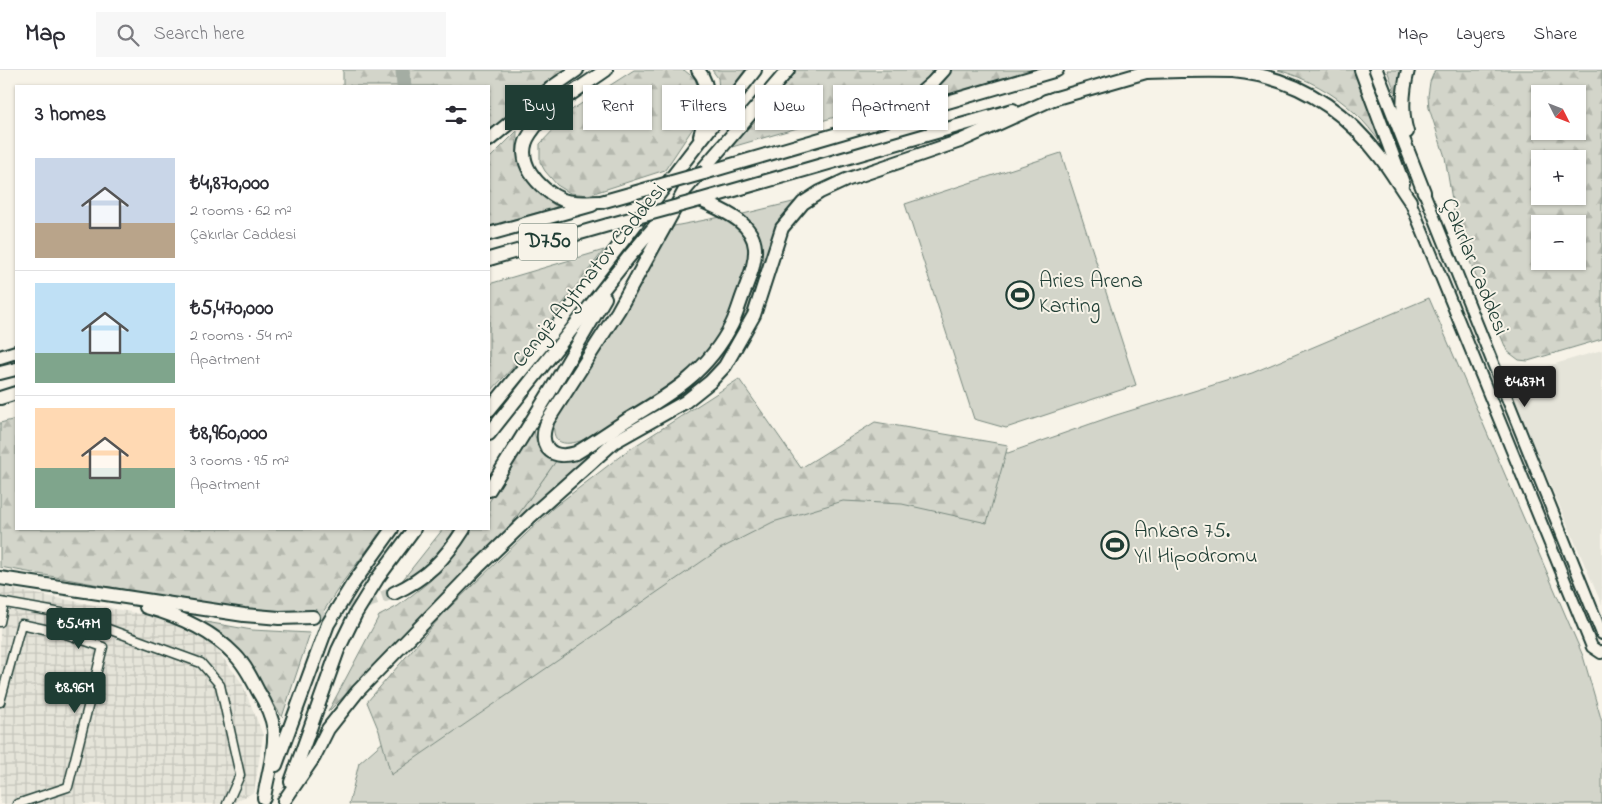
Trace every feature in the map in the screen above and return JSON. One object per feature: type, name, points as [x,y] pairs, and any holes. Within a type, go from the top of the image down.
[{"type":"highway","points":[[490,139],[551,88],[577,70]]},
{"type":"highway","points":[[602,202],[565,200],[546,191],[534,179],[527,167],[524,150],[528,135],[542,118],[561,101],[606,70]]},
{"type":"highway","points":[[698,70],[704,77],[708,91],[707,108],[699,141]]},
{"type":"highway","name":"Cengiz Aytmatov Caddesi","points":[[490,409],[543,344],[755,70]]},
{"type":"highway","points":[[700,200],[724,211],[744,225],[752,236],[756,247],[752,271],[724,338],[695,374],[680,388],[576,453],[568,455],[555,454],[545,445],[543,439],[543,431],[548,420],[618,312],[685,190],[781,70]]},
{"type":"highway","points":[[685,190],[788,70]]},
{"type":"highway","points":[[930,85],[944,70]]},
{"type":"highway","name":"D750","points":[[948,101],[1057,70]]},
{"type":"highway","points":[[1149,71],[1203,70],[1233,72],[1262,76],[1291,84],[1315,97],[1330,108],[1360,135],[1380,156],[1410,201]]},
{"type":"highway","points":[[1361,70],[1410,201]]},
{"type":"highway","points":[[1376,70],[1424,192]]},
{"type":"highway","points":[[1408,70],[1405,82],[1404,122],[1424,192]]},
{"type":"highway","name":"D750","points":[[490,259],[1149,71]]},
{"type":"highway","points":[[413,530],[377,579],[356,613],[338,650],[284,801],[314,757],[328,729],[342,710],[478,567],[530,516],[614,442],[685,402],[710,382],[725,366],[754,315],[782,228],[803,203],[820,192],[846,180],[960,141],[1055,98]]},
{"type":"highway","name":"D750","points":[[490,234],[850,130]]},
{"type":"highway","name":"Cengiz Aytmatov Caddesi","points":[[490,433],[628,258],[685,190]]},
{"type":"highway","points":[[490,264],[515,252]]},
{"type":"highway","points":[[490,488],[551,390],[628,258]]},
{"type":"highway","points":[[490,397],[543,344]]},
{"type":"highway","points":[[0,357],[15,352]]},
{"type":"highway","points":[[0,373],[15,369]]},
{"type":"highway","points":[[0,398],[15,393]]},
{"type":"highway","points":[[90,592],[172,614],[194,624],[223,644],[236,656],[250,675],[263,699],[274,729],[264,798],[328,624],[352,584],[391,530]]},
{"type":"highway","points":[[394,593],[414,584],[433,568],[445,557],[463,530]]},
{"type":"highway","points":[[0,578],[244,615],[279,618],[313,616]]},
{"type":"main road","name":"Çakırlar Caddesi","points":[[1424,192],[1602,634]]},
{"type":"main road","name":"Çakırlar Caddesi","points":[[1410,201],[1592,647],[1602,653]]},
{"type":"main road","points":[[1439,272],[1454,266]]},
{"type":"street","points":[[0,622],[2,603],[67,614],[201,663],[220,685],[240,775],[227,804]]},
{"type":"street","points":[[63,633],[67,614]]},
{"type":"street","points":[[0,702],[21,624],[63,633],[104,647],[68,787],[17,804]]},
{"type":"shaded area","points":[[1602,350],[1602,605],[1505,379]]},
{"type":"shaded area","points":[[0,587],[141,614],[181,626],[214,646],[242,683],[263,735],[254,792],[231,804],[0,804]]},
{"type":"green space","points":[[343,70],[569,70],[547,85],[505,85],[505,118],[490,132],[490,85],[343,85]]},
{"type":"green space","points":[[634,70],[684,70],[695,79],[697,85],[662,85],[662,130],[692,130],[665,170],[588,195],[570,193],[557,185],[545,171],[540,162],[540,144],[553,130],[573,130],[573,109],[583,103],[583,130],[652,130],[652,85],[611,85]]},
{"type":"green space","points":[[712,70],[745,70],[733,85],[719,85],[718,78]]},
{"type":"green space","points":[[794,70],[933,70],[919,85],[833,85],[833,118],[823,121],[823,85],[782,85]]},
{"type":"green space","points":[[950,70],[1040,70],[948,97],[948,85],[940,85]]},
{"type":"green space","points":[[1278,70],[1354,70],[1381,143],[1359,116],[1338,99],[1299,77]]},
{"type":"green space","points":[[1387,70],[1403,70],[1401,108]]},
{"type":"green space","points":[[1435,70],[1602,70],[1602,339],[1528,361],[1519,360],[1507,351],[1466,252],[1455,218],[1445,157],[1429,108],[1430,82]]},
{"type":"green space","points":[[755,118],[755,130],[790,130],[732,147]]},
{"type":"green space","points":[[517,131],[517,156],[520,167],[539,192],[557,207],[490,226],[490,158]]},
{"type":"green space","name":"Aries Arena Karting","points":[[1061,153],[1136,385],[1006,428],[974,419],[905,204]]},
{"type":"green space","points":[[797,201],[780,220],[749,311],[723,358],[703,380],[506,532],[556,461],[572,460],[713,360],[761,252],[755,231],[743,214]]},
{"type":"green space","points":[[721,217],[735,224],[749,242],[748,264],[734,305],[720,335],[700,361],[681,381],[592,436],[577,442],[563,443],[558,441],[554,429],[555,419],[674,226]]},
{"type":"green space","points":[[604,250],[517,363],[490,392],[490,284]]},
{"type":"green space","name":"Ankara 75. Yıl Hipodromu","points":[[1429,298],[1583,656],[1602,722],[1602,804],[349,804],[359,763],[401,726],[872,428],[1008,453],[1113,416],[1252,373]]},
{"type":"green space","points":[[739,379],[801,468],[875,422],[1008,445],[987,523],[902,504],[843,501],[773,522],[720,549],[391,775],[379,731],[367,702],[444,613],[553,508],[627,451]]},
{"type":"green space","points":[[15,419],[15,530],[382,530],[342,583],[323,612],[232,609],[0,567],[0,423]]},
{"type":"green space","points":[[534,430],[540,449],[556,461],[506,532],[328,712],[379,616],[398,606],[430,581],[456,552],[470,530],[490,530],[490,500]]},
{"type":"green space","points":[[442,530],[454,530],[429,561],[397,587]]},
{"type":"green space","points":[[200,621],[252,630],[310,633],[282,717],[258,679]]},
{"type":"waterway","points":[[403,70],[404,85]]},
{"type":"tunnel","points":[[313,617],[345,610],[394,593]]},
{"type":"place","name":"Aries Arena Karting","points":[[1020,295]]},
{"type":"place","name":"Ankara 75. Yıl Hipodromu","points":[[1115,545]]}]
